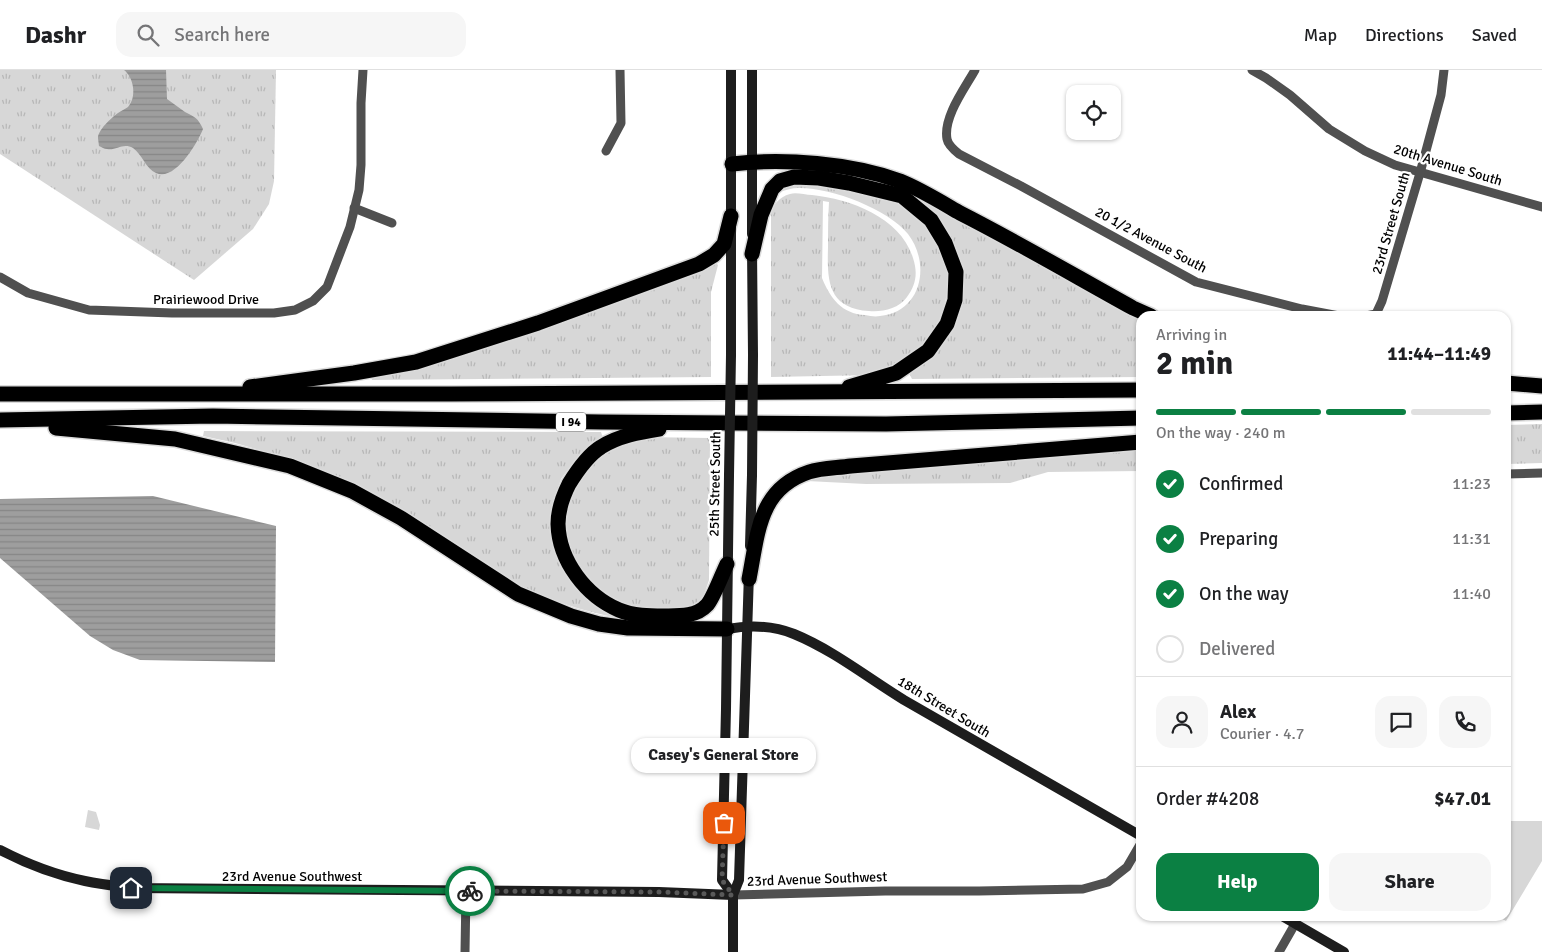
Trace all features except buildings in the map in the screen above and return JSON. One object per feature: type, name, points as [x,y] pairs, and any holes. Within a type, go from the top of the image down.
[{"type":"highway","points":[[732,164],[752,161],[837,166],[871,172],[901,182],[975,220],[1140,311]]},
{"type":"highway","points":[[752,254],[761,215],[772,189],[780,181],[794,177],[819,178],[849,183],[902,196],[931,220],[946,243],[956,272],[955,300],[947,324],[928,351],[896,373],[832,392]]},
{"type":"highway","points":[[196,394],[354,373],[416,362],[538,323],[699,264],[714,255],[724,244],[731,216]]},
{"type":"highway","points":[[1511,385],[1542,386]]},
{"type":"highway","name":"I 94","points":[[0,394],[1136,390]]},
{"type":"highway","points":[[1511,413],[1542,412]]},
{"type":"highway","name":"I 94","points":[[0,421],[213,416],[886,424],[1136,418]]},
{"type":"highway","points":[[0,421],[175,439],[290,466],[352,491],[401,518],[518,594],[571,616],[599,624],[628,628],[727,629]]},
{"type":"highway","points":[[700,422],[628,435],[600,447],[578,469],[563,496],[558,524],[564,551],[573,572],[604,603],[621,611],[644,616],[693,614],[708,605],[727,564]]},
{"type":"highway","points":[[749,579],[761,519],[766,506],[774,494],[792,480],[810,471],[860,465],[1136,442]]},
{"type":"main road","name":"25th Street South","points":[[731,70],[731,355],[722,880],[733,895]]},
{"type":"main road","name":"25th Street South","points":[[733,952],[733,895],[739,880],[752,475],[752,70]]},
{"type":"main road","name":"18th Street South","points":[[727,629],[747,626],[772,628],[785,631],[816,644],[901,698],[1136,833]]},
{"type":"main road","name":"23rd Avenue Southwest","points":[[0,850],[58,874],[85,881],[131,888],[659,892],[733,895]]},
{"type":"main road","points":[[1290,921],[1344,952]]},
{"type":"street","name":"Prairiewood Drive","points":[[0,277],[28,293],[89,310],[172,313],[274,313],[295,310],[313,302],[327,287],[350,227],[359,190],[362,165],[361,103],[363,70]]},
{"type":"street","points":[[606,151],[621,123],[620,70]]},
{"type":"street","name":"20 1/2 Avenue South","points":[[975,70],[948,121],[947,140],[959,154],[1196,282],[1313,311]]},
{"type":"street","name":"20th Avenue South","points":[[1252,70],[1269,74],[1329,129],[1365,151],[1395,165],[1542,208]]},
{"type":"street","name":"23rd Street South","points":[[1378,311],[1382,302],[1420,173],[1441,95],[1444,70]]},
{"type":"street","points":[[354,208],[392,223]]},
{"type":"street","points":[[1511,474],[1542,474]]},
{"type":"street","name":"23rd Avenue Southwest","points":[[733,895],[1082,889],[1108,882],[1126,867],[1136,851]]},
{"type":"street","points":[[465,952],[466,891]]},
{"type":"street","points":[[1279,952],[1295,924]]},
{"type":"green space","points":[[0,70],[276,70],[274,181],[269,204],[253,229],[194,280],[0,154]]},
{"type":"green space","points":[[792,182],[832,184],[893,199],[918,216],[931,231],[946,264],[949,282],[943,314],[937,328],[924,347],[905,362],[873,375],[771,377],[771,216],[779,199],[792,193],[798,193],[827,197],[858,206],[886,222],[898,232],[907,244],[913,258],[916,274],[912,288],[903,301],[895,307],[880,311],[855,309],[845,305],[833,291],[830,282],[828,271],[829,202],[823,201],[822,278],[833,298],[850,312],[874,316],[894,313],[905,306],[913,296],[918,285],[920,272],[915,246],[908,234],[887,216],[858,201],[826,191],[798,188],[780,192],[778,189]]},
{"type":"green space","points":[[918,196],[1136,315],[1136,377],[912,379],[909,373],[960,289],[916,200]]},
{"type":"green space","points":[[716,263],[718,265],[711,292],[711,377],[372,380],[370,374]]},
{"type":"green space","points":[[1542,424],[1542,463],[1511,464],[1511,425]]},
{"type":"green space","points":[[204,431],[601,432],[603,438],[590,445],[575,460],[561,479],[555,497],[552,518],[562,565],[576,588],[594,603],[630,620],[568,605],[510,583],[280,456],[203,436]]},
{"type":"green space","points":[[642,437],[710,438],[709,580],[704,595],[698,602],[688,608],[679,610],[630,607],[607,597],[573,563],[564,532],[569,491],[602,451]]},
{"type":"green space","points":[[1136,447],[1136,471],[1048,472],[1010,483],[866,484],[807,481],[810,474]]},
{"type":"green space","points":[[88,810],[96,812],[100,825],[99,830],[85,827]]},
{"type":"green space","points":[[1511,821],[1542,821],[1542,861],[1511,913]]},
{"type":"shaded area","points":[[124,70],[166,70],[167,99],[196,118],[203,129],[191,151],[171,172],[156,173],[129,146],[105,149],[99,146],[98,138],[102,128],[115,115],[128,107],[133,98],[132,83]]},
{"type":"shaded area","points":[[153,496],[276,526],[275,662],[140,660],[113,650],[90,636],[0,558],[0,499]]},
{"type":"way so far","points":[[470,891],[659,892],[733,895],[722,880],[724,823]]},
{"type":"place","name":"Casey's General Store","points":[[724,823]]},
{"type":"route","points":[[131,888],[470,891]]}]
